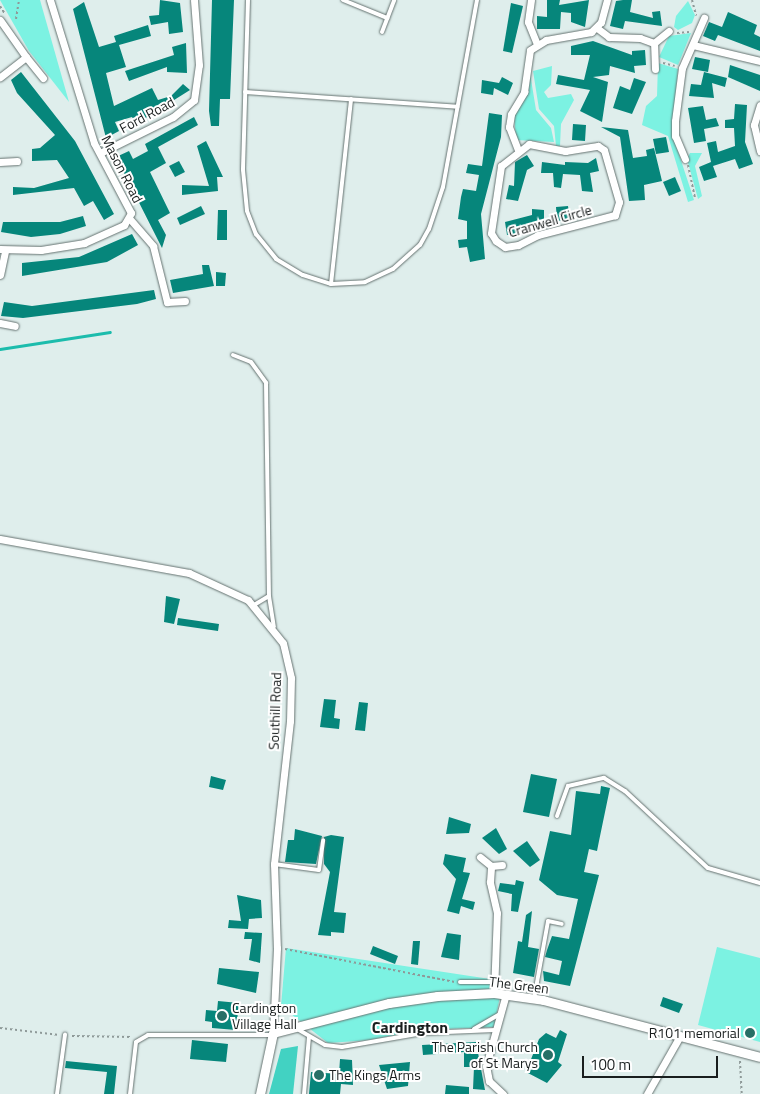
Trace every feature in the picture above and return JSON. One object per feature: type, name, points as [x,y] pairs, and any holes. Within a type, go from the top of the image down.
[{"type":"street","name":"Mason Road","points":[[2,250],[41,250],[84,243],[110,234],[129,218],[129,208],[100,153],[50,0]]},
{"type":"street","name":"Ford Road","points":[[100,153],[172,117],[194,100],[199,65],[194,0]]},
{"type":"street","points":[[531,0],[528,22],[537,44]]},
{"type":"street","points":[[518,150],[509,127],[511,114],[524,92],[530,50],[537,44],[584,36],[597,28],[607,0]]},
{"type":"street","points":[[685,159],[675,136],[682,68],[704,18]]},
{"type":"street","points":[[0,20],[43,78]]},
{"type":"street","points":[[597,28],[609,37],[640,38],[654,43]]},
{"type":"street","points":[[655,69],[654,43],[669,30]]},
{"type":"street","points":[[693,45],[760,60]]},
{"type":"street","points":[[0,77],[26,57]]},
{"type":"street","points":[[760,105],[754,125],[760,151]]},
{"type":"street","name":"Cranwell Circle","points":[[529,144],[571,151],[598,146],[604,150],[619,202],[615,215],[538,235],[518,245],[505,247],[496,241],[491,233],[501,166],[518,150],[529,144]]},
{"type":"street","points":[[0,162],[17,161]]},
{"type":"street","points":[[129,218],[153,246],[167,302],[186,300]]},
{"type":"street","points":[[0,275],[2,250]]},
{"type":"street","points":[[0,323],[15,326]]},
{"type":"street","name":"Southill Road","points":[[0,539],[189,573],[227,588],[254,605],[274,627],[283,643],[291,678],[274,864],[278,948],[273,1034]]},
{"type":"street","points":[[480,857],[491,866],[497,913],[491,982],[494,994]]},
{"type":"street","points":[[491,866],[502,865]]},
{"type":"street","points":[[503,1094],[489,1081],[486,1066],[498,1030],[506,994]]},
{"type":"street","name":"The Green","points":[[273,1034],[299,1030],[388,1003],[506,994],[534,999],[760,1057]]},
{"type":"street","points":[[260,1094],[273,1034]]},
{"type":"street","points":[[647,1094],[680,1036]]},
{"type":"lane","points":[[248,0],[244,192],[256,234],[265,249],[289,269],[331,284],[380,276],[420,245],[443,187],[477,0]]},
{"type":"lane","points":[[343,0],[387,18]]},
{"type":"lane","points":[[382,32],[394,0]]},
{"type":"lane","points":[[245,92],[457,107]]},
{"type":"lane","points":[[331,284],[351,99]]},
{"type":"lane","points":[[233,355],[251,362],[266,383],[269,596],[274,627]]},
{"type":"lane","points":[[254,605],[269,596]]},
{"type":"lane","points":[[557,816],[568,786],[604,778],[625,791],[708,868],[760,883]]},
{"type":"lane","points":[[274,864],[319,870],[323,840]]},
{"type":"lane","points":[[534,999],[548,921],[562,924]]},
{"type":"lane","points":[[460,982],[491,982]]},
{"type":"lane","points":[[472,1030],[502,1013]]},
{"type":"lane","points":[[299,1030],[309,1037],[342,1047],[423,1032],[498,1030]]},
{"type":"lane","points":[[130,1094],[136,1042],[148,1035],[273,1034]]},
{"type":"lane","points":[[57,1094],[65,1035]]},
{"type":"lane","points":[[304,1094],[309,1037]]},
{"type":"path","points":[[669,30],[690,32],[697,17],[692,0]]},
{"type":"path","points":[[16,19],[20,1]]},
{"type":"path","points":[[654,58],[682,68]]},
{"type":"path","points":[[685,159],[695,198]]},
{"type":"path","points":[[278,948],[460,982]]},
{"type":"path","points":[[741,1053],[742,1094]]},
{"type":"green space","points":[[0,0],[40,0],[69,102],[29,51]]},
{"type":"green space","points":[[688,1],[695,15],[692,23],[678,30],[674,27],[676,16]]},
{"type":"green space","points":[[691,33],[678,65],[659,57],[669,36]]},
{"type":"green space","points":[[658,63],[678,69],[672,133],[694,200],[688,202],[668,136],[642,125],[646,106],[657,96]]},
{"type":"green space","points":[[552,66],[551,85],[544,92],[548,98],[571,94],[574,100],[561,124],[560,146],[556,146],[554,126],[539,109],[533,71]]},
{"type":"green space","points":[[530,73],[536,110],[551,128],[554,142],[516,140],[514,115],[529,89]]},
{"type":"green space","points":[[690,153],[702,153],[695,166],[702,196],[698,199],[687,159]]},
{"type":"green space","points":[[717,947],[760,958],[760,1042],[698,1025]]},
{"type":"green space","points":[[286,948],[503,981],[494,1027],[419,1030],[371,1040],[328,1043],[281,1006]]},
{"type":"green space","points":[[298,1046],[293,1094],[269,1094],[281,1049]]},
{"type":"building","points":[[160,0],[180,3],[183,32],[169,34],[168,22],[151,25],[149,16],[159,15]]},
{"type":"building","points":[[212,0],[234,0],[230,99],[220,99],[219,126],[211,126],[209,111]]},
{"type":"building","points":[[547,0],[560,0],[559,5],[589,0],[585,27],[571,22],[571,13],[561,12],[560,29],[537,29],[537,16],[547,17]]},
{"type":"building","points":[[632,0],[630,12],[653,18],[652,12],[660,11],[662,26],[625,21],[623,29],[610,26],[616,1]]},
{"type":"building","points":[[84,2],[99,47],[116,42],[114,36],[148,25],[151,36],[119,45],[126,67],[106,73],[114,106],[152,88],[158,100],[171,96],[183,84],[190,90],[136,124],[132,117],[115,122],[119,131],[106,138],[73,9]]},
{"type":"building","points":[[511,3],[523,6],[512,53],[503,51]]},
{"type":"building","points":[[728,12],[757,25],[754,34],[760,37],[760,51],[718,35],[715,41],[703,36],[709,22],[722,27]]},
{"type":"building","points":[[593,41],[632,55],[632,51],[645,50],[646,65],[634,66],[635,73],[610,66],[609,75],[593,77],[608,82],[602,122],[580,111],[590,90],[556,84],[558,75],[584,80],[590,55],[571,55],[571,46]]},
{"type":"building","points":[[186,43],[187,73],[167,72],[167,67],[129,81],[125,71],[174,55],[172,47]]},
{"type":"building","points":[[695,57],[710,60],[708,72],[692,69]]},
{"type":"building","points":[[730,65],[760,75],[760,91],[728,77]]},
{"type":"building","points":[[21,72],[75,141],[114,214],[104,220],[93,201],[84,206],[74,188],[13,195],[13,187],[34,188],[69,178],[57,160],[32,161],[32,149],[40,148],[55,135],[17,93],[11,80]]},
{"type":"building","points":[[704,72],[727,78],[725,87],[712,83],[714,98],[689,96],[691,84],[701,85]]},
{"type":"building","points":[[502,77],[513,83],[508,95],[494,88],[493,95],[481,93],[482,80],[499,83]]},
{"type":"building","points":[[634,78],[646,82],[632,114],[613,108],[620,86],[630,90]]},
{"type":"building","points":[[735,104],[747,105],[745,142],[753,164],[739,169],[735,159],[713,166],[717,177],[704,181],[699,167],[711,162],[707,143],[716,141],[718,152],[735,146],[734,128],[725,128],[725,120],[734,119]]},
{"type":"building","points":[[703,106],[706,120],[716,118],[719,126],[704,129],[706,141],[694,143],[688,108]]},
{"type":"building","points":[[489,113],[502,115],[501,137],[481,214],[485,259],[470,262],[467,247],[459,248],[458,240],[467,239],[467,221],[458,219],[463,189],[476,191],[479,175],[466,173],[468,164],[482,166]]},
{"type":"building","points":[[194,117],[198,125],[158,147],[166,163],[150,172],[170,213],[158,220],[166,235],[162,248],[116,157],[129,151],[133,159],[148,151],[145,144]]},
{"type":"building","points":[[573,124],[586,125],[585,141],[572,140]]},
{"type":"building","points":[[601,127],[628,130],[633,158],[647,156],[646,150],[654,148],[662,181],[644,185],[645,200],[629,201],[620,137]]},
{"type":"building","points":[[666,137],[669,152],[656,154],[653,139]]},
{"type":"building","points":[[206,141],[223,177],[217,177],[218,191],[182,195],[182,185],[209,186],[197,146]]},
{"type":"building","points":[[527,155],[534,166],[527,170],[518,201],[506,199],[509,185],[514,186],[515,162]]},
{"type":"building","points":[[596,158],[599,171],[590,173],[593,192],[582,191],[580,175],[563,174],[561,188],[554,187],[553,173],[541,173],[542,162],[565,165],[565,162],[588,163]]},
{"type":"building","points":[[179,161],[185,172],[175,177],[169,166]]},
{"type":"building","points":[[675,177],[681,191],[669,196],[663,182]]},
{"type":"building","points":[[201,206],[205,214],[180,225],[177,218]]},
{"type":"building","points":[[568,206],[570,220],[557,221],[556,207]]},
{"type":"building","points":[[532,209],[544,210],[544,224],[519,227],[520,234],[507,235],[505,222],[532,215]]},
{"type":"building","points":[[218,210],[227,210],[227,240],[217,240]]},
{"type":"building","points":[[83,216],[86,226],[60,234],[31,237],[1,232],[3,222],[60,222]]},
{"type":"building","points":[[132,234],[138,245],[107,262],[22,276],[22,263],[79,257]]},
{"type":"building","points":[[202,265],[209,265],[214,286],[173,293],[170,280],[203,274]]},
{"type":"building","points":[[216,272],[226,273],[225,286],[216,286]]},
{"type":"building","points":[[154,290],[156,299],[137,304],[23,318],[1,316],[4,302],[32,306]]},
{"type":"building","points":[[166,596],[180,599],[174,624],[164,622]]},
{"type":"building","points":[[178,618],[219,624],[218,631],[177,625]]},
{"type":"building","points":[[324,699],[336,700],[334,718],[340,719],[339,729],[320,727]]},
{"type":"building","points":[[359,702],[368,703],[365,731],[355,730]]},
{"type":"building","points":[[531,774],[557,779],[549,817],[523,812]]},
{"type":"building","points":[[211,776],[226,780],[223,790],[209,787]]},
{"type":"building","points":[[601,786],[610,788],[597,851],[589,849],[584,872],[599,875],[570,986],[544,981],[543,971],[559,975],[562,961],[545,957],[552,936],[569,939],[578,899],[557,895],[539,880],[550,831],[571,835],[576,791],[600,794]]},
{"type":"building","points":[[449,817],[471,824],[469,833],[446,834]]},
{"type":"building","points":[[496,828],[507,849],[499,854],[482,838]]},
{"type":"building","points":[[295,829],[322,836],[316,864],[285,862],[288,840],[294,840]]},
{"type":"building","points":[[331,835],[344,837],[334,912],[346,913],[344,933],[331,932],[331,936],[318,935],[330,872],[324,864],[324,837]]},
{"type":"building","points":[[527,841],[540,860],[530,867],[513,851]]},
{"type":"building","points":[[445,854],[466,858],[463,872],[470,873],[462,899],[475,902],[473,910],[461,906],[459,914],[447,911],[456,879],[443,864]]},
{"type":"building","points":[[516,880],[524,882],[518,912],[511,911],[512,894],[498,891],[500,883],[515,885]]},
{"type":"building","points":[[237,895],[261,900],[262,918],[249,919],[248,929],[228,928],[229,920],[241,921]]},
{"type":"building","points":[[532,911],[528,947],[539,949],[534,977],[513,973],[518,941],[522,942],[526,915]]},
{"type":"building","points":[[245,932],[262,933],[260,963],[249,960],[252,939],[244,939]]},
{"type":"building","points":[[447,933],[461,935],[459,960],[441,957]]},
{"type":"building","points":[[413,941],[420,941],[418,965],[411,964]]},
{"type":"building","points":[[373,946],[398,956],[395,964],[370,954]]},
{"type":"building","points":[[219,968],[259,972],[256,993],[217,984]]},
{"type":"building","points":[[663,997],[683,1004],[679,1013],[660,1006]]},
{"type":"building","name":"Cardington Village Hall","points":[[218,1001],[239,1003],[236,1030],[212,1028],[212,1022],[205,1021],[206,1010],[217,1011]]},
{"type":"building","name":"The Parish Church of St Marys","points":[[560,1030],[567,1034],[558,1062],[562,1065],[547,1083],[526,1072],[539,1039],[546,1033],[556,1038]]},
{"type":"building","points":[[192,1040],[228,1044],[226,1062],[190,1059]]},
{"type":"building","points":[[476,1042],[485,1090],[473,1089],[474,1067],[464,1067],[464,1052],[423,1055],[422,1045]]},
{"type":"building","name":"The Kings Arms","points":[[340,1059],[352,1060],[353,1085],[341,1084],[340,1094],[309,1094],[311,1072],[339,1074]]},
{"type":"building","points":[[66,1061],[117,1066],[114,1094],[104,1094],[107,1072],[65,1068]]},
{"type":"building","points":[[410,1062],[408,1086],[387,1089],[379,1065]]},
{"type":"building","points":[[446,1085],[469,1087],[469,1094],[445,1094]]},
{"type":"waterway","points":[[0,349],[110,332]]},
{"type":"place","name":"Cardington Village Hall","points":[[222,1016]]},
{"type":"place","name":"R101 memorial","points":[[750,1033]]},
{"type":"place","name":"The Parish Church of St Marys","points":[[548,1055]]},
{"type":"place","name":"The Kings Arms","points":[[319,1075]]},
{"type":"district","name":"Cardington","points":[[410,1027]]}]
